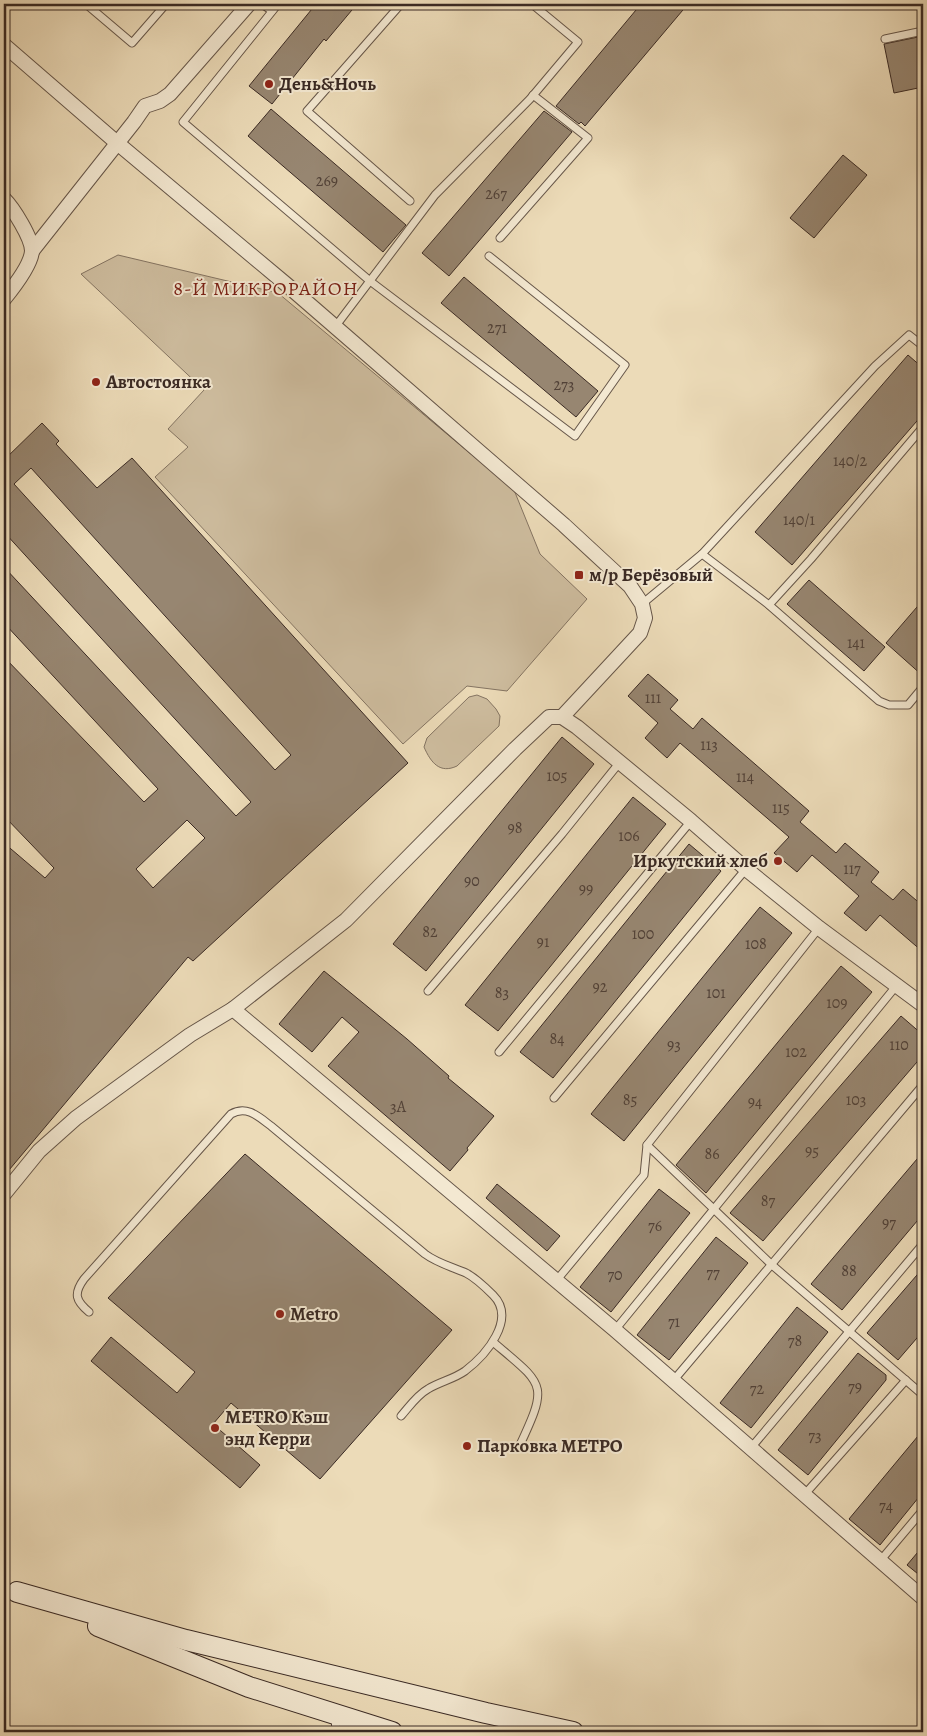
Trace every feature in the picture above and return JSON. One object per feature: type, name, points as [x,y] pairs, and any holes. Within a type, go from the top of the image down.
[{"type":"main road","points":[[11,1589],[335,1723],[392,1732]]},
{"type":"main road","points":[[11,1589],[186,1640],[486,1713],[573,1732]]},
{"type":"street","points":[[6,292],[25,270],[32,251],[145,106],[160,101],[170,94],[249,4]]},
{"type":"street","points":[[4,45],[335,327],[564,525],[630,586],[642,604],[645,618],[640,633],[562,717]]},
{"type":"street","points":[[4,199],[10,205],[27,235],[32,251]]},
{"type":"street","points":[[4,1194],[39,1150],[76,1118],[190,1035],[233,1009],[346,920],[549,717],[562,717],[577,727],[819,928],[923,1005]]},
{"type":"street","points":[[233,1009],[674,1381],[923,1598]]},
{"type":"lane","points":[[86,4],[132,43],[166,4]]},
{"type":"lane","points":[[262,4],[272,11]]},
{"type":"lane","points":[[278,4],[183,122],[370,281],[575,436],[626,365],[489,256]]},
{"type":"lane","points":[[402,4],[307,111],[410,201]]},
{"type":"lane","points":[[335,327],[436,195],[533,95],[578,42],[532,4]]},
{"type":"lane","points":[[885,39],[923,31]]},
{"type":"lane","points":[[500,238],[588,138],[533,95]]},
{"type":"lane","points":[[642,604],[702,554],[875,366],[909,335],[923,346]]},
{"type":"lane","points":[[769,605],[811,559],[923,427]]},
{"type":"lane","points":[[702,554],[769,605],[879,701],[889,705],[908,705],[923,687]]},
{"type":"lane","points":[[428,990],[562,834],[620,762]]},
{"type":"lane","points":[[499,1052],[692,821]]},
{"type":"lane","points":[[554,1098],[746,869]]},
{"type":"lane","points":[[556,1281],[644,1175],[647,1145],[819,928]]},
{"type":"lane","points":[[614,1330],[897,984]]},
{"type":"lane","points":[[674,1381],[923,1086]]},
{"type":"lane","points":[[90,1312],[81,1305],[78,1299],[78,1289],[84,1279],[231,1114],[241,1110],[254,1114],[425,1254],[470,1276],[498,1300],[501,1313],[499,1329],[493,1342],[465,1371],[422,1393],[401,1416]]},
{"type":"lane","points":[[647,1145],[772,1265],[923,1395]]},
{"type":"lane","points":[[750,1449],[923,1244]]},
{"type":"lane","points":[[493,1342],[527,1372],[538,1388],[538,1401],[519,1447]]},
{"type":"lane","points":[[805,1494],[906,1380]]},
{"type":"lane","points":[[880,1561],[923,1510]]},
{"type":"shaded area","points":[[118,255],[278,293],[514,490],[540,554],[587,599],[507,691],[467,686],[403,744],[155,477],[188,447],[168,429],[204,390],[81,274]]},
{"type":"shaded area","points":[[477,695],[487,699],[496,709],[500,716],[499,726],[457,766],[446,769],[437,766],[424,747],[427,738],[469,697]]},
{"type":"building","points":[[316,4],[357,4],[326,41],[324,39],[272,104],[249,86]]},
{"type":"building","points":[[641,4],[688,4],[585,126],[581,122],[579,124],[556,106]]},
{"type":"building","points":[[923,36],[923,87],[894,93],[884,44]]},
{"type":"building","points":[[271,109],[406,225],[383,252],[248,136]]},
{"type":"building","points":[[544,111],[572,132],[449,276],[422,253]]},
{"type":"building","points":[[843,155],[867,175],[814,238],[790,218]]},
{"type":"building","points":[[464,277],[598,391],[576,417],[441,303]]},
{"type":"building","points":[[908,355],[923,368],[923,414],[792,565],[755,532]]},
{"type":"building","points":[[42,423],[59,441],[56,444],[97,488],[132,458],[408,763],[193,961],[188,957],[4,1176],[4,843],[45,878],[54,868],[4,816],[4,657],[144,802],[158,789],[4,623],[4,567],[236,816],[251,802],[4,532],[4,460]],"holes":[[[31,468],[291,755],[275,770],[14,484]],[[187,820],[205,838],[153,888],[136,869]]]},
{"type":"building","points":[[809,580],[885,647],[864,671],[787,604]]},
{"type":"building","points":[[923,600],[923,676],[886,643]]},
{"type":"building","points":[[648,674],[678,700],[670,709],[693,729],[702,718],[809,811],[800,822],[836,853],[845,843],[879,872],[871,882],[893,900],[903,889],[923,906],[923,952],[880,915],[866,931],[844,913],[859,896],[812,855],[797,872],[774,853],[789,837],[680,743],[667,758],[645,738],[658,723],[628,696]]},
{"type":"building","points":[[562,737],[594,764],[426,971],[393,944]]},
{"type":"building","points":[[633,797],[666,824],[498,1031],[465,1005]]},
{"type":"building","points":[[689,844],[721,871],[553,1078],[520,1052]]},
{"type":"building","points":[[760,907],[792,933],[624,1141],[591,1114]]},
{"type":"building","points":[[841,966],[872,992],[706,1193],[676,1165]]},
{"type":"building","points":[[324,971],[407,1039],[449,1076],[448,1078],[494,1116],[450,1171],[328,1066],[359,1032],[342,1017],[312,1052],[279,1024]]},
{"type":"building","points":[[901,1016],[923,1035],[923,1055],[763,1241],[730,1213]]},
{"type":"building","points":[[923,1152],[923,1214],[842,1310],[811,1284]]},
{"type":"building","name":"Metro","points":[[245,1154],[452,1330],[320,1479],[231,1403],[213,1424],[260,1465],[240,1488],[91,1361],[111,1337],[177,1393],[195,1372],[108,1298]]},
{"type":"building","points":[[497,1184],[560,1236],[547,1251],[486,1198]]},
{"type":"building","points":[[659,1189],[690,1213],[611,1312],[580,1287]]},
{"type":"building","points":[[716,1237],[748,1263],[669,1360],[637,1335]]},
{"type":"building","points":[[923,1268],[923,1331],[898,1360],[867,1333]]},
{"type":"building","points":[[797,1307],[828,1332],[751,1428],[720,1403]]},
{"type":"building","points":[[858,1353],[886,1375],[886,1380],[808,1475],[778,1450]]},
{"type":"building","points":[[923,1430],[923,1492],[880,1545],[849,1519]]},
{"type":"building","points":[[923,1546],[923,1578],[907,1565]]},
{"type":"place","name":"День&Ночь","points":[[269,84]]},
{"type":"place","name":"Автостоянка","points":[[96,382]]},
{"type":"place","name":"м/р Берёзовый","points":[[579,575]]},
{"type":"place","name":"Иркутский хлеб","points":[[778,861]]},
{"type":"place","name":"Metro","points":[[280,1314]]},
{"type":"place","name":"METRO Кэш энд Керри","points":[[215,1428]]},
{"type":"place","name":"Парковка МЕТРО","points":[[467,1446]]},
{"type":"district","name":"8-Й МИКРОРАЙОН","points":[[266,288]]}]
